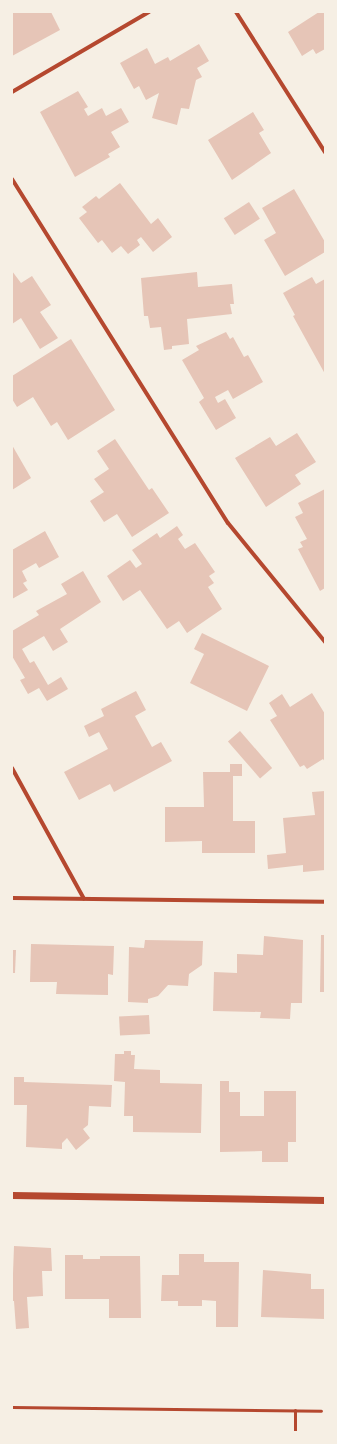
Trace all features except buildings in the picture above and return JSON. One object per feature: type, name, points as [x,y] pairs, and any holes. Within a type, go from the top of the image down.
[{"type":"street","points":[[12,92],[149,12]]},
{"type":"street","points":[[236,12],[325,152]]},
{"type":"street","points":[[12,179],[228,523],[325,642]]},
{"type":"street","points":[[12,768],[84,898]]},
{"type":"street","points":[[12,898],[325,902]]},
{"type":"street","points":[[12,1195],[325,1200]]},
{"type":"lane","points":[[12,1407],[321,1411]]},
{"type":"lane","points":[[295,1410],[295,1432]]}]
